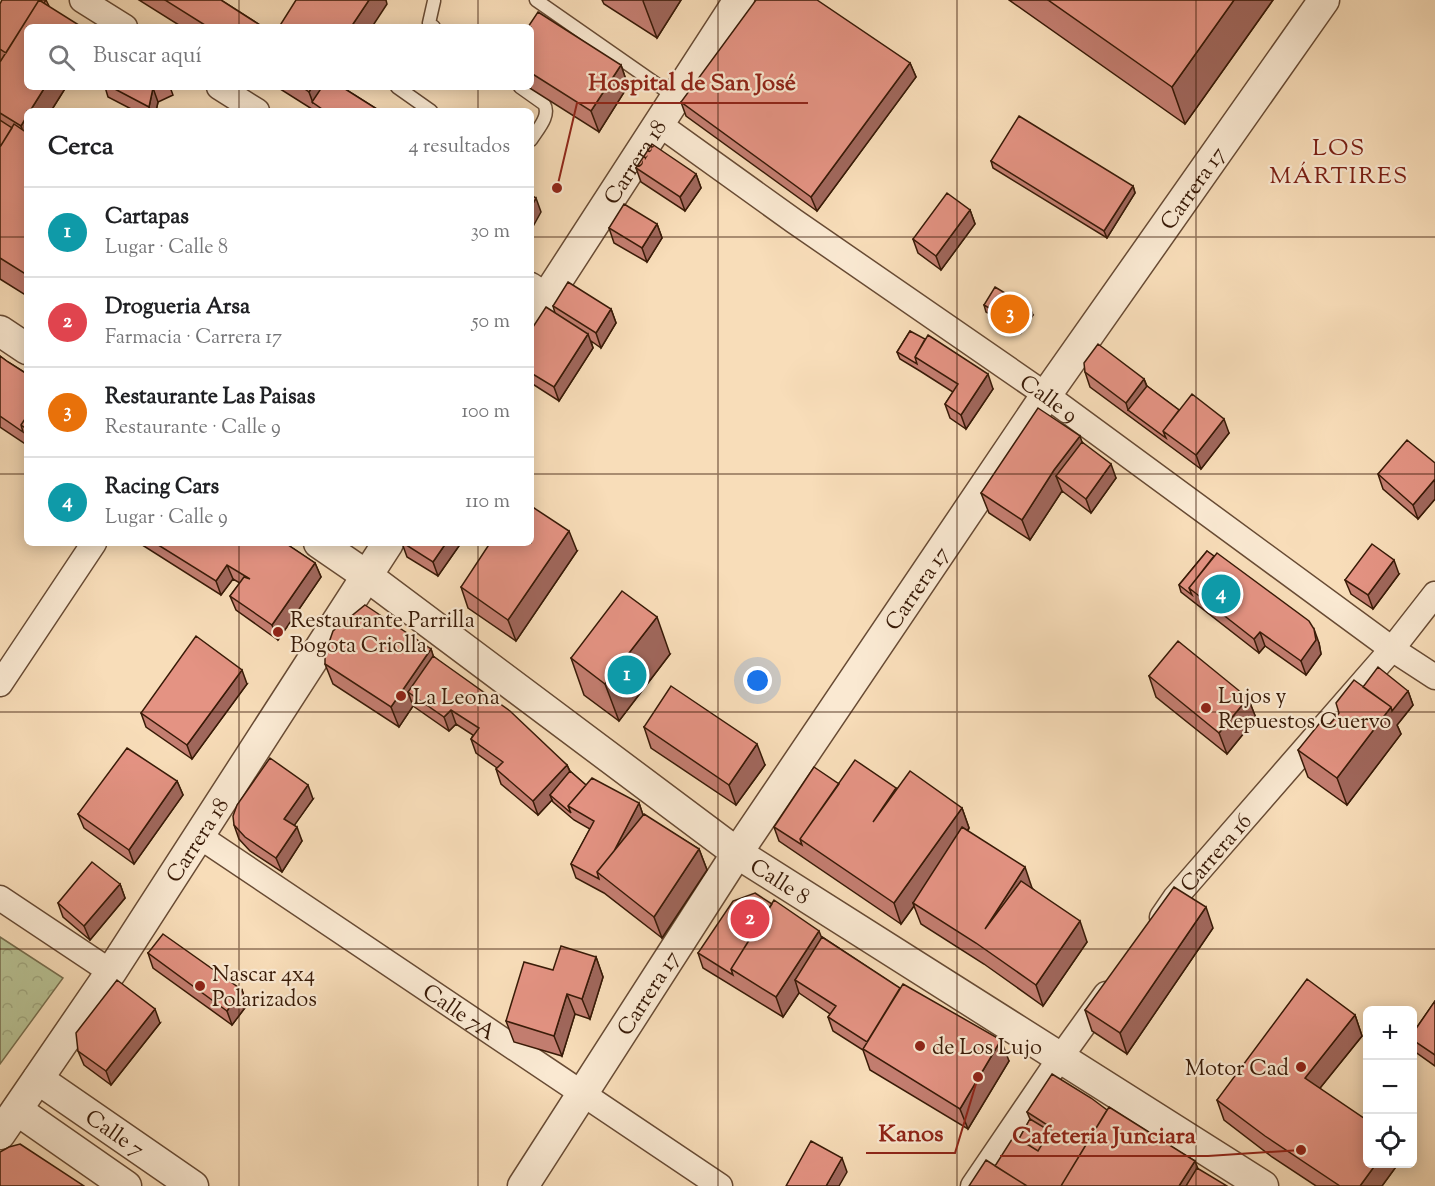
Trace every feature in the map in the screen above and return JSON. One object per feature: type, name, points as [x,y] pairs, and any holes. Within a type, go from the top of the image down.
[{"type":"street","points":[[82,0],[120,24]]},
{"type":"street","name":"Carrera 18","points":[[534,310],[539,291],[659,124],[739,0]]},
{"type":"street","name":"Carrera 17","points":[[523,1186],[737,853],[1046,395],[1324,0]]},
{"type":"street","points":[[224,90],[252,108]]},
{"type":"street","name":"Calle 9","points":[[659,124],[794,221],[1046,395],[1392,650],[1435,677]]},
{"type":"street","points":[[0,331],[24,347]]},
{"type":"street","points":[[0,684],[92,546]]},
{"type":"street","name":"Calle 8","points":[[323,546],[367,576],[737,853],[1263,1186]]},
{"type":"street","name":"Carrera 18","points":[[0,1134],[111,972],[386,546]]},
{"type":"street","name":"Carrera 16","points":[[1148,936],[1175,898],[1392,650],[1435,594]]},
{"type":"street","name":"Calle 7A","points":[[199,836],[720,1186]]},
{"type":"street","points":[[0,898],[111,972]]},
{"type":"street","points":[[974,1186],[1060,1058],[1120,975]]},
{"type":"street","name":"Calle 7","points":[[38,1078],[193,1186]]},
{"type":"street","name":"Calle 7","points":[[17,1110],[126,1186]]},
{"type":"lane","points":[[430,24],[434,0]]},
{"type":"lane","points":[[536,0],[675,97]]},
{"type":"lane","points":[[552,11],[560,0]]},
{"type":"lane","points":[[400,90],[427,108]]},
{"type":"lane","points":[[524,90],[547,108],[546,115],[534,135]]},
{"type":"green space","points":[[0,937],[63,978],[0,1064]]},
{"type":"building","points":[[2,0],[39,0],[6,53],[0,49],[0,4]]},
{"type":"building","points":[[39,0],[77,24],[24,24],[24,90],[43,90],[32,108],[24,108],[24,121],[21,126],[0,113],[0,62]]},
{"type":"building","points":[[165,0],[221,0],[258,24],[203,24]]},
{"type":"building","points":[[296,0],[369,0],[353,24],[281,24]]},
{"type":"building","points":[[756,0],[817,0],[910,63],[811,197],[681,102]]},
{"type":"building","points":[[1048,0],[1234,0],[1172,87]]},
{"type":"building","points":[[538,12],[621,65],[591,111],[534,75],[534,24],[530,24]]},
{"type":"building","points":[[117,90],[153,90],[149,107]]},
{"type":"building","points":[[320,90],[347,90],[375,108],[321,108],[312,102]]},
{"type":"building","points":[[1019,116],[1133,186],[1104,231],[991,161]]},
{"type":"building","points":[[0,120],[12,128],[0,147]]},
{"type":"building","points":[[14,124],[24,131],[24,273],[0,258],[0,147]]},
{"type":"building","points":[[652,144],[696,174],[680,197],[636,168]]},
{"type":"building","points":[[947,193],[970,210],[936,256],[913,239]]},
{"type":"building","points":[[624,204],[657,224],[642,248],[609,228]]},
{"type":"building","points":[[568,282],[611,309],[596,333],[553,306]]},
{"type":"building","points":[[995,287],[1030,308],[1019,326],[984,305]]},
{"type":"building","points":[[546,307],[588,334],[554,387],[534,375],[534,325]]},
{"type":"building","points":[[910,331],[925,339],[915,357],[917,364],[897,352]]},
{"type":"building","points":[[928,335],[988,374],[961,415],[945,404],[958,384],[915,357]]},
{"type":"building","points":[[1098,344],[1144,379],[1126,403],[1085,372],[1084,363]]},
{"type":"building","points":[[0,356],[24,372],[24,420],[21,425],[23,432],[0,416]]},
{"type":"building","points":[[1147,386],[1179,410],[1163,431],[1166,438],[1128,410]]},
{"type":"building","points":[[1192,394],[1224,419],[1196,455],[1163,431]]},
{"type":"building","points":[[1038,408],[1080,436],[1054,470],[1022,520],[981,493]]},
{"type":"building","points":[[1407,440],[1435,463],[1435,479],[1413,505],[1378,474]]},
{"type":"building","points":[[1082,442],[1111,464],[1086,499],[1056,476]]},
{"type":"building","points":[[534,508],[569,531],[508,620],[461,587],[488,546],[534,546]]},
{"type":"building","points":[[1372,544],[1394,560],[1368,595],[1345,580]]},
{"type":"building","points":[[160,546],[290,546],[315,563],[272,625],[230,596],[244,577],[250,579],[227,565],[216,581]]},
{"type":"building","points":[[408,546],[444,546],[433,562]]},
{"type":"building","points":[[1207,551],[1214,556],[1189,588],[1192,595],[1179,585]]},
{"type":"building","points":[[1217,553],[1309,621],[1314,629],[1316,640],[1301,661],[1260,632],[1254,639],[1189,588]]},
{"type":"building","points":[[622,591],[657,617],[605,684],[571,658]]},
{"type":"building","points":[[365,605],[431,649],[391,707],[325,664],[325,654],[333,631]]},
{"type":"building","points":[[196,636],[242,670],[187,745],[141,713]]},
{"type":"building","points":[[1178,641],[1248,698],[1219,733],[1149,676]]},
{"type":"building","points":[[433,656],[510,711],[567,765],[533,801],[496,769],[503,762],[471,739],[479,728],[451,710],[444,717],[408,692]]},
{"type":"building","points":[[1378,667],[1408,691],[1392,711],[1391,707],[1363,687]]},
{"type":"building","points":[[1354,680],[1391,707],[1337,778],[1298,750],[1319,724],[1330,724],[1339,713],[1336,703]]},
{"type":"building","points":[[671,686],[757,744],[729,785],[644,727]]},
{"type":"building","points":[[127,748],[177,781],[129,850],[78,814]]},
{"type":"building","points":[[270,758],[308,785],[284,819],[297,827],[276,858],[245,837],[234,825],[233,816],[237,805]]},
{"type":"building","points":[[855,760],[896,788],[873,822],[910,771],[962,808],[894,903],[800,839]]},
{"type":"building","points":[[814,767],[839,784],[800,839],[802,845],[774,827]]},
{"type":"building","points":[[570,771],[586,785],[568,806],[571,813],[550,795]]},
{"type":"building","points":[[592,778],[639,803],[614,851],[597,872],[599,879],[571,864],[594,821],[568,806]]},
{"type":"building","points":[[644,814],[699,849],[654,917],[597,872]]},
{"type":"building","points":[[962,827],[1025,867],[985,929],[1021,881],[1080,921],[1036,985],[913,903]]},
{"type":"building","points":[[92,862],[120,884],[84,926],[58,903]]},
{"type":"building","points":[[1174,887],[1206,907],[1120,1033],[1085,1010]]},
{"type":"building","points":[[755,893],[772,904],[731,969],[733,975],[698,953],[733,901]]},
{"type":"building","points":[[774,900],[819,931],[776,997],[731,969]]},
{"type":"building","points":[[163,934],[242,990],[227,1011],[148,953]]},
{"type":"building","points":[[822,937],[900,988],[867,1042],[828,1017],[836,1006],[795,980]]},
{"type":"building","points":[[561,946],[596,957],[582,999],[567,994],[554,1036],[506,1021],[524,962],[553,970]]},
{"type":"building","points":[[1307,979],[1355,1015],[1305,1078],[1363,1118],[1363,1168],[1373,1168],[1360,1186],[1340,1186],[1265,1136],[1217,1100]]},
{"type":"building","points":[[117,980],[155,1009],[106,1071],[78,1051],[76,1033]]},
{"type":"building","points":[[903,984],[1001,1040],[960,1109],[863,1049]]},
{"type":"building","points":[[1435,1001],[1435,1055],[1417,1043],[1417,1027]]},
{"type":"building","points":[[1052,1074],[1107,1110],[1061,1186],[1027,1186],[995,1166],[1014,1136],[1038,1151],[1052,1128],[1027,1112]]},
{"type":"building","points":[[1109,1107],[1195,1161],[1179,1186],[1061,1186]]},
{"type":"building","points":[[1030,1119],[1050,1131],[1038,1151],[1019,1139]]},
{"type":"building","points":[[811,1141],[842,1158],[826,1186],[786,1186]]},
{"type":"building","points":[[20,1144],[84,1186],[0,1186],[0,1152]]},
{"type":"building","points":[[986,1160],[1027,1186],[969,1186]]},
{"type":"building","points":[[1197,1168],[1227,1186],[1186,1186]]},
{"type":"place","name":"Hospital de San José","points":[[557,188]]},
{"type":"place","name":"Restaurante Las Paisas","points":[[1010,314]]},
{"type":"place","name":"Racing Cars","points":[[1221,594]]},
{"type":"place","name":"Restaurante Parrilla Bogota Criolla","points":[[278,632]]},
{"type":"place","name":"Cartapas","points":[[627,675]]},
{"type":"place","name":"La Leona","points":[[401,696]]},
{"type":"place","name":"Lujos y Repuestos Cuervo","points":[[1206,708]]},
{"type":"place","name":"Drogueria Arsa","points":[[750,919]]},
{"type":"place","name":"Nascar 4x4 Polarizados","points":[[200,986]]},
{"type":"place","name":"de Los Lujo","points":[[920,1046]]},
{"type":"place","name":"Motor Cad","points":[[1301,1067]]},
{"type":"place","name":"Kanos","points":[[978,1077]]},
{"type":"place","name":"Cafeteria Junciara","points":[[1301,1150]]},
{"type":"district","name":"LOS MÁRTIRES","points":[[1339,161]]}]
